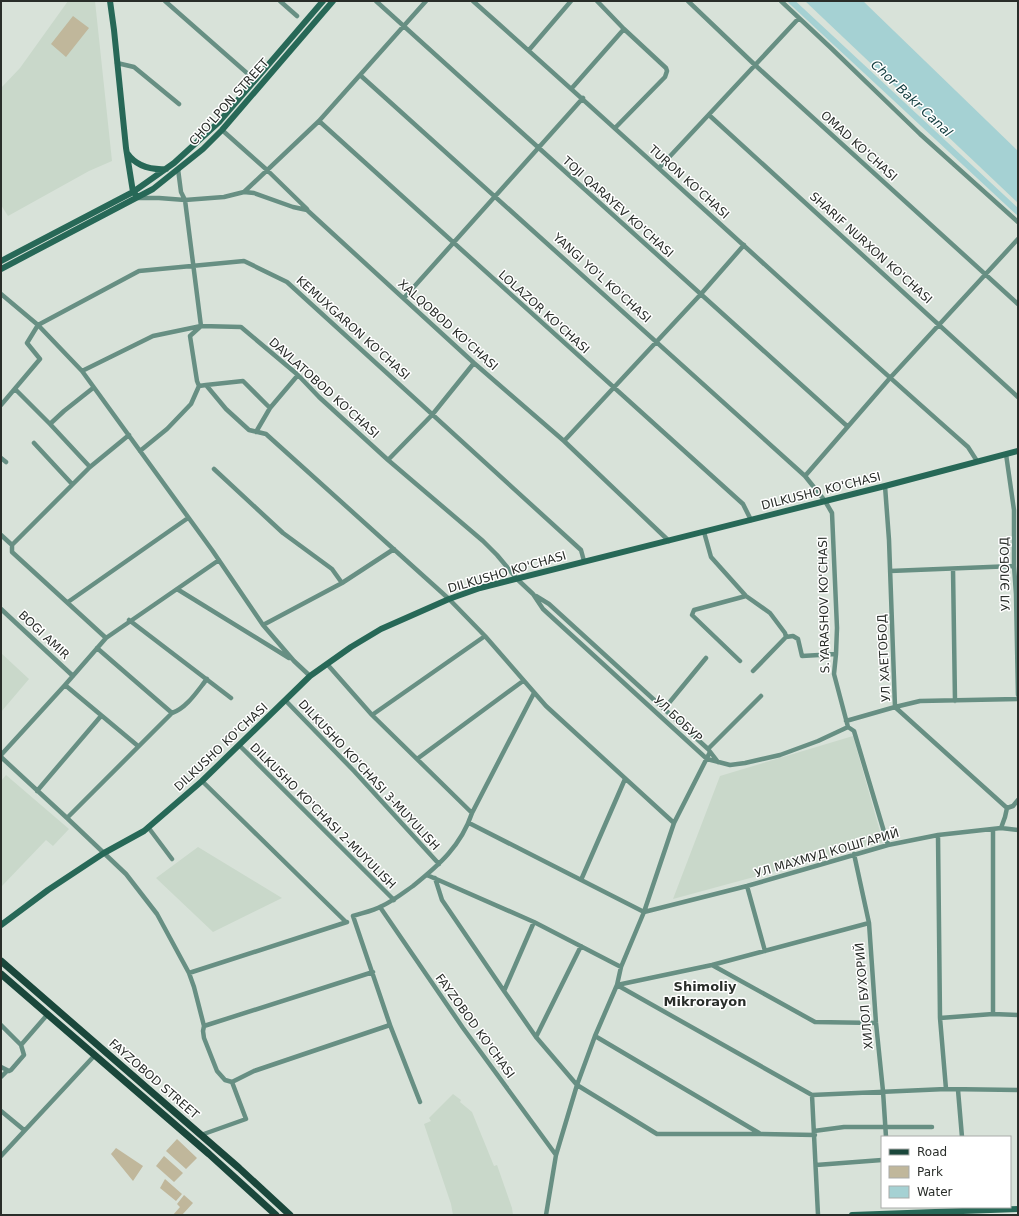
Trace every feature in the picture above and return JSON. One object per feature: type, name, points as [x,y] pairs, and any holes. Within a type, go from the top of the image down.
[{"type":"main road","points":[[110,1],[126,152],[133,192],[138,198]]},
{"type":"main road","name":"CHO'LPON STREET","points":[[1,261],[133,192],[167,168],[219,122],[323,1]]},
{"type":"main road","name":"CHO'LPON STREET","points":[[1,269],[138,198],[153,189],[178,169],[222,130],[333,1]]},
{"type":"main road","points":[[126,152],[136,163],[145,167],[156,169],[167,168]]},
{"type":"main road","name":"DILKUSHO KO'CHASI","points":[[1,925],[48,890],[104,853],[148,827],[202,781],[310,676],[351,647],[381,629],[449,599],[480,588],[517,580],[584,561],[704,532],[1018,451]]},
{"type":"main road","name":"FAYZOBOD STREET","points":[[1,961],[201,1135],[290,1215]]},
{"type":"main road","name":"FAYZOBOD STREET","points":[[1,974],[209,1154],[276,1215]]},
{"type":"main road","points":[[852,1215],[889,1210],[937,1213],[968,1209],[1018,1209]]},
{"type":"street","points":[[165,1],[256,80]]},
{"type":"street","points":[[280,1],[297,16]]},
{"type":"street","name":"TOJI QARAYEV KO'CHASI","points":[[376,1],[847,426]]},
{"type":"street","points":[[244,192],[319,121],[426,1]]},
{"type":"street","name":"TURON KO'CHASI","points":[[473,1],[572,88],[890,378],[968,447],[977,461]]},
{"type":"street","points":[[529,50],[571,1]]},
{"type":"street","points":[[598,1],[624,29],[666,68],[666,74],[615,128]]},
{"type":"street","name":"OMAD KO'CHASI","points":[[688,1],[755,65],[1018,304]]},
{"type":"street","points":[[781,1],[798,19],[831,48],[920,134],[1018,222]]},
{"type":"street","points":[[659,168],[798,19]]},
{"type":"street","points":[[572,88],[624,29]]},
{"type":"street","points":[[117,63],[134,67],[179,104]]},
{"type":"street","name":"YANGI YO'L KO'CHASI","points":[[360,75],[805,476],[826,501]]},
{"type":"street","points":[[404,298],[454,244],[583,98]]},
{"type":"street","name":"SHARIF NURXON KO'CHASI","points":[[709,115],[1018,397]]},
{"type":"street","name":"LOLAZOR KO'CHASI","points":[[319,121],[743,504],[751,520]]},
{"type":"street","points":[[222,130],[267,170],[307,210]]},
{"type":"street","points":[[140,451],[167,429],[191,404],[199,386],[190,336],[200,326],[185,200],[181,192],[178,169]]},
{"type":"street","name":"XALQOBOD KO'CHASI","points":[[138,198],[185,200],[224,197],[244,192],[254,193],[293,207],[307,210],[474,363],[564,441],[669,540]]},
{"type":"street","points":[[805,476],[890,378],[1018,239]]},
{"type":"street","points":[[564,441],[701,294],[744,245]]},
{"type":"street","name":"KEMUXGARON KO'CHASI","points":[[38,324],[139,271],[244,262],[287,282],[581,550],[584,561]]},
{"type":"street","points":[[1,294],[38,324],[82,371],[263,625],[294,661],[310,676]]},
{"type":"street","points":[[1,404],[40,359],[27,343],[38,324]]},
{"type":"street","name":"DAVLATOBOD KO'CHASI","points":[[82,371],[153,336],[200,326],[241,327],[298,375],[319,397],[388,460],[483,541],[497,555],[517,580]]},
{"type":"street","points":[[388,460],[432,414],[474,363]]},
{"type":"street","points":[[256,432],[270,408],[298,375]]},
{"type":"street","points":[[199,386],[243,381],[270,408]]},
{"type":"street","points":[[206,385],[226,409],[249,430],[266,434],[449,599],[485,636],[546,706],[674,823]]},
{"type":"street","points":[[50,424],[93,388]]},
{"type":"street","points":[[15,389],[90,467]]},
{"type":"street","points":[[106,638],[12,552],[12,545],[90,467],[129,435]]},
{"type":"street","points":[[34,443],[72,484]]},
{"type":"street","name":"УЛ ЭЛОБОД","points":[[1006,454],[1016,509],[1014,566],[1016,578],[1018,695]]},
{"type":"street","points":[[1,458],[6,462]]},
{"type":"street","points":[[214,469],[283,533],[332,569],[342,583]]},
{"type":"street","name":"УЛ ХАЕТОБОД","points":[[885,486],[895,707],[1007,808]]},
{"type":"street","name":"S.YARASHOV KO'CHASI","points":[[826,501],[832,513],[835,565],[836,654],[834,674],[846,721],[848,727],[854,731],[888,845]]},
{"type":"street","points":[[68,602],[188,518]]},
{"type":"street","points":[[704,532],[711,557],[746,596],[770,613],[785,633],[786,637]]},
{"type":"street","points":[[1,535],[12,545]]},
{"type":"street","points":[[263,625],[342,583],[394,549]]},
{"type":"street","points":[[218,560],[129,620],[106,638],[1,756],[126,874],[157,914],[189,973],[204,1026],[204,1038],[217,1071],[225,1080],[232,1082],[254,1070],[390,1025]]},
{"type":"street","points":[[890,571],[1014,566]]},
{"type":"street","points":[[953,569],[955,701]]},
{"type":"street","name":"УЛ БОБУР","points":[[517,580],[533,594],[543,609],[707,759]]},
{"type":"street","points":[[176,589],[294,661]]},
{"type":"street","points":[[533,594],[549,604],[709,751],[718,762]]},
{"type":"street","points":[[740,661],[692,615],[694,610],[746,596]]},
{"type":"street","points":[[1,609],[72,676]]},
{"type":"street","points":[[129,620],[231,698]]},
{"type":"street","points":[[372,715],[485,636]]},
{"type":"street","points":[[753,671],[786,637],[793,636],[798,640],[802,656],[836,654]]},
{"type":"street","points":[[97,648],[172,713]]},
{"type":"street","points":[[664,709],[706,658]]},
{"type":"street","points":[[326,664],[372,715],[472,813]]},
{"type":"street","points":[[67,818],[172,713],[177,712],[207,679]]},
{"type":"street","points":[[417,759],[523,681]]},
{"type":"street","points":[[65,685],[138,746]]},
{"type":"street","points":[[420,1102],[390,1025],[353,916],[380,908],[394,900],[427,875],[455,847],[469,823],[472,813],[534,693]]},
{"type":"street","points":[[546,1215],[556,1155],[577,1086],[595,1036],[617,985],[621,967],[644,912],[674,823],[707,759],[709,751],[761,696]]},
{"type":"street","points":[[846,721],[920,701],[1018,699]]},
{"type":"street","name":"DILKUSHO KO'CHASI 3-MUYULISH","points":[[285,700],[354,771],[439,864]]},
{"type":"street","points":[[37,790],[101,716]]},
{"type":"street","points":[[707,759],[730,765],[745,763],[780,755],[818,741],[848,727]]},
{"type":"street","name":"DILKUSHO KO'CHASI 2-MUYULISH","points":[[239,746],[394,900]]},
{"type":"street","points":[[581,880],[625,779]]},
{"type":"street","points":[[202,781],[346,922]]},
{"type":"street","points":[[1001,828],[1007,808],[1013,806],[1018,800]]},
{"type":"street","points":[[469,823],[644,912]]},
{"type":"street","points":[[148,827],[172,860]]},
{"type":"street","points":[[993,828],[993,1014]]},
{"type":"street","name":"УЛ МАХМУД КОШГАРИЙ","points":[[644,912],[747,886],[888,845],[938,835],[993,828],[1018,830]]},
{"type":"street","points":[[938,835],[940,1018],[946,1089]]},
{"type":"street","name":"ХИЛОЛ БУХОРИЙ","points":[[854,854],[868,923],[886,1136]]},
{"type":"street","points":[[427,875],[534,922],[621,967]]},
{"type":"street","points":[[435,878],[442,900],[504,991],[536,1037],[577,1086],[657,1134],[815,1133],[844,1127],[932,1127]]},
{"type":"street","points":[[747,886],[765,950]]},
{"type":"street","name":"FAYZOBOD KO'CHASI","points":[[380,908],[463,1028],[556,1155]]},
{"type":"street","points":[[189,973],[354,920]]},
{"type":"street","points":[[504,991],[534,922]]},
{"type":"street","points":[[617,985],[712,965],[868,923]]},
{"type":"street","points":[[536,1037],[581,946]]},
{"type":"street","points":[[712,965],[815,1022],[876,1023]]},
{"type":"street","points":[[204,1026],[373,972]]},
{"type":"street","points":[[617,985],[812,1095],[946,1089],[1018,1090]]},
{"type":"street","points":[[940,1018],[993,1014],[1018,1015]]},
{"type":"street","points":[[22,1045],[47,1015]]},
{"type":"street","points":[[1,1025],[22,1045],[24,1054],[11,1070],[7,1071],[1,1078]]},
{"type":"street","points":[[595,1036],[760,1134]]},
{"type":"street","points":[[1,1156],[95,1055]]},
{"type":"street","points":[[1,1067],[7,1071]]},
{"type":"street","points":[[201,1135],[246,1119],[232,1082]]},
{"type":"street","points":[[958,1090],[962,1136]]},
{"type":"street","points":[[812,1095],[818,1215]]},
{"type":"street","points":[[1,1111],[24,1130]]},
{"type":"street","points":[[816,1166],[881,1160]]},
{"type":"shaded area","points":[[68,1],[95,1],[112,161],[89,171],[8,216],[1,205],[1,88],[20,68]]},
{"type":"shaded area","points":[[1,653],[29,679],[1,712]]},
{"type":"shaded area","points":[[853,736],[883,842],[673,899],[720,776]]},
{"type":"shaded area","points":[[6,775],[69,829],[53,846],[46,840],[1,887],[1,781]]},
{"type":"shaded area","points":[[198,847],[282,898],[213,932],[156,878]]},
{"type":"shaded area","points":[[453,1094],[472,1112],[494,1166],[497,1165],[513,1215],[453,1215],[451,1204],[424,1124],[431,1121],[429,1118]]},
{"type":"green space","points":[[73,16],[89,28],[66,57],[51,44]]},
{"type":"green space","points":[[177,1139],[197,1158],[186,1169],[166,1151]]},
{"type":"green space","points":[[116,1148],[143,1166],[133,1181],[111,1154]]},
{"type":"green space","points":[[164,1156],[183,1173],[174,1182],[156,1166]]},
{"type":"green space","points":[[165,1179],[182,1194],[176,1201],[160,1188]]},
{"type":"green space","points":[[184,1195],[193,1203],[182,1215],[173,1215],[180,1207],[177,1204]]},
{"type":"water","points":[[805,1],[863,1],[1018,151],[1018,203]]},
{"type":"waterway","name":"Chor Bakr Canal","points":[[791,1],[1018,212]]},
{"type":"district","name":"Shimoliy Mikrorayon","points":[[705,994]]}]
